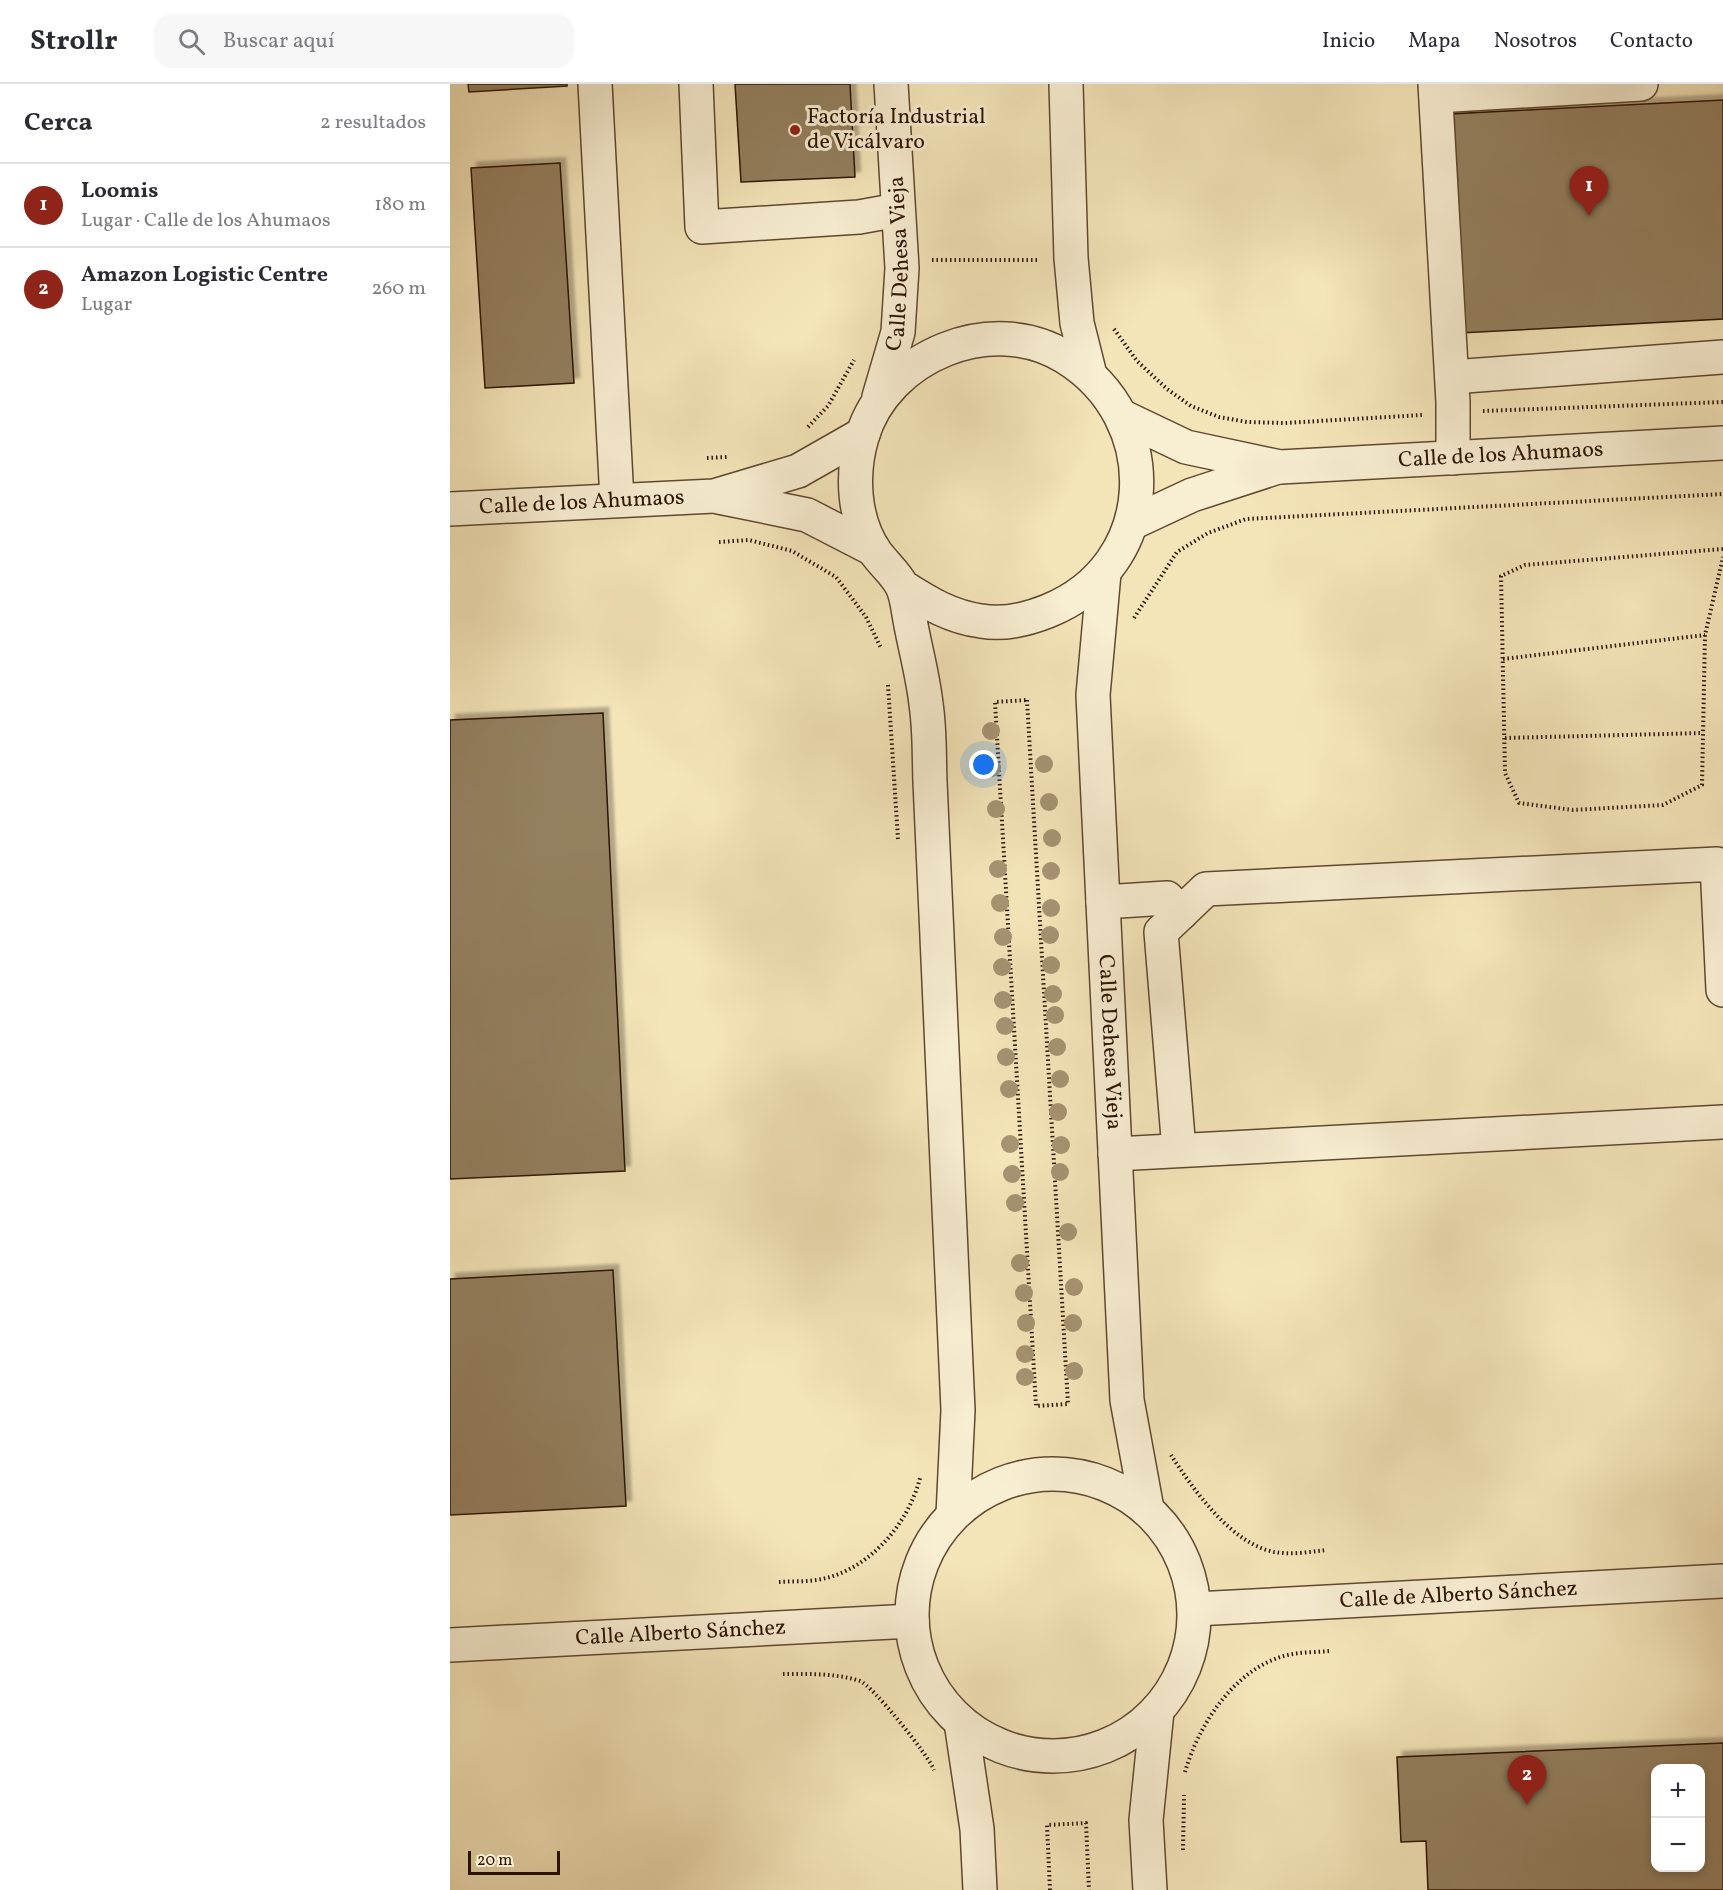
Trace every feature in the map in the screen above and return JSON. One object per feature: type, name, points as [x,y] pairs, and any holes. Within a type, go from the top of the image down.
[{"type":"street","points":[[595,84],[617,500]]},
{"type":"street","points":[[696,84],[702,227],[859,217],[898,210]]},
{"type":"street","name":"Calle Dehesa Vieja","points":[[878,403],[898,332],[902,268],[891,84]]},
{"type":"street","points":[[1066,84],[1071,258],[1077,322],[1090,375]]},
{"type":"street","points":[[1453,458],[1452,377],[1436,90],[1641,84]]},
{"type":"street","points":[[995,339],[1029,342],[1062,355],[1090,375],[1109,394],[1123,417],[1135,451],[1138,487],[1132,523],[1120,550],[1104,573],[1070,602],[1029,619],[984,622],[941,611],[903,587],[873,549],[858,512],[855,473],[862,434],[878,403],[900,377],[928,356],[960,344],[995,339]]},
{"type":"street","points":[[1452,377],[1723,357]]},
{"type":"street","name":"Calle de los Ahumaos","points":[[1123,417],[1186,447],[1280,467]]},
{"type":"street","name":"Calle de los Ahumaos","points":[[714,496],[798,471],[862,434]]},
{"type":"street","name":"Calle de los Ahumaos","points":[[1132,523],[1192,495],[1280,467],[1723,443]]},
{"type":"street","name":"Calle de los Ahumaos","points":[[450,509],[714,496],[807,515],[873,549]]},
{"type":"street","name":"Calle Dehesa Vieja","points":[[1104,573],[1093,695],[1127,1400],[1147,1509]]},
{"type":"street","points":[[903,587],[927,706],[958,1410],[953,1515]]},
{"type":"street","points":[[1179,1150],[1161,932],[1206,889],[1717,864],[1723,990]]},
{"type":"street","points":[[1103,902],[1167,898],[1181,913]]},
{"type":"street","points":[[1115,1154],[1723,1122]]},
{"type":"street","points":[[1071,1474],[1112,1486],[1147,1509],[1172,1538],[1188,1572],[1195,1610],[1191,1646],[1179,1681],[1157,1712],[1123,1738],[1083,1754],[1040,1756],[998,1745],[961,1722],[932,1685],[919,1659],[912,1621],[916,1582],[926,1555],[953,1515],[988,1490],[1028,1476],[1071,1474]]},
{"type":"street","name":"Calle de Alberto Sánchez","points":[[1195,1610],[1723,1581]]},
{"type":"street","name":"Calle Alberto Sánchez","points":[[450,1645],[912,1621]]},
{"type":"street","points":[[1150,1890],[1146,1820],[1157,1712]]},
{"type":"street","points":[[961,1722],[977,1829],[980,1890]]},
{"type":"path","points":[[928,260],[1045,260]]},
{"type":"path","points":[[1112,322],[1114,332],[1137,361],[1191,406],[1219,417],[1247,422],[1285,423],[1453,412],[1723,402]]},
{"type":"path","points":[[799,434],[828,406],[847,376],[858,350]]},
{"type":"path","points":[[707,458],[728,457]]},
{"type":"path","points":[[1131,628],[1137,611],[1177,552],[1208,533],[1246,519],[1723,494]]},
{"type":"path","points":[[719,542],[749,540],[792,551],[836,577],[866,616],[885,657]]},
{"type":"path","points":[[1723,549],[1525,565],[1501,576],[1505,773],[1519,803],[1573,810],[1663,805],[1702,785],[1704,635],[1723,557]]},
{"type":"path","points":[[1503,659],[1704,635]]},
{"type":"path","points":[[887,678],[891,710]]},
{"type":"path","points":[[1027,700],[1068,1404],[1036,1406],[995,702],[1027,700]]},
{"type":"path","points":[[1505,738],[1703,733]]},
{"type":"path","points":[[1170,1445],[1171,1455],[1189,1484],[1244,1540],[1274,1552],[1326,1550]]},
{"type":"path","points":[[779,1582],[818,1580],[844,1571],[874,1553],[899,1524],[916,1495],[921,1475]]},
{"type":"path","points":[[1185,1781],[1194,1747],[1214,1710],[1237,1685],[1263,1665],[1291,1654],[1330,1651]]},
{"type":"path","points":[[783,1674],[822,1673],[863,1682],[902,1725],[932,1765],[935,1774]]},
{"type":"path","points":[[1182,1820],[1184,1791]]},
{"type":"path","points":[[1050,1890],[1047,1825],[1086,1823],[1089,1890]]},
{"type":"building","points":[[468,84],[567,84],[567,86],[469,92]]},
{"type":"building","name":"Factoría Industrial de Vicálvaro","points":[[735,84],[850,84],[855,177],[741,182]]},
{"type":"building","points":[[1723,100],[1723,319],[1460,333],[1449,114]]},
{"type":"building","points":[[560,163],[574,383],[485,388],[471,168]]},
{"type":"building","points":[[603,713],[625,1171],[450,1179],[450,720]]},
{"type":"building","points":[[613,1270],[626,1506],[450,1515],[450,1279]]},
{"type":"building","points":[[1723,1743],[1723,1890],[1428,1890],[1426,1841],[1401,1842],[1397,1757]]},
{"type":"place","name":"Factoría Industrial de Vicálvaro","points":[[795,130]]},
{"type":"place","name":"Loomis","points":[[1589,216]]},
{"type":"place","name":"Amazon Logistic Centre","points":[[1527,1805]]}]
